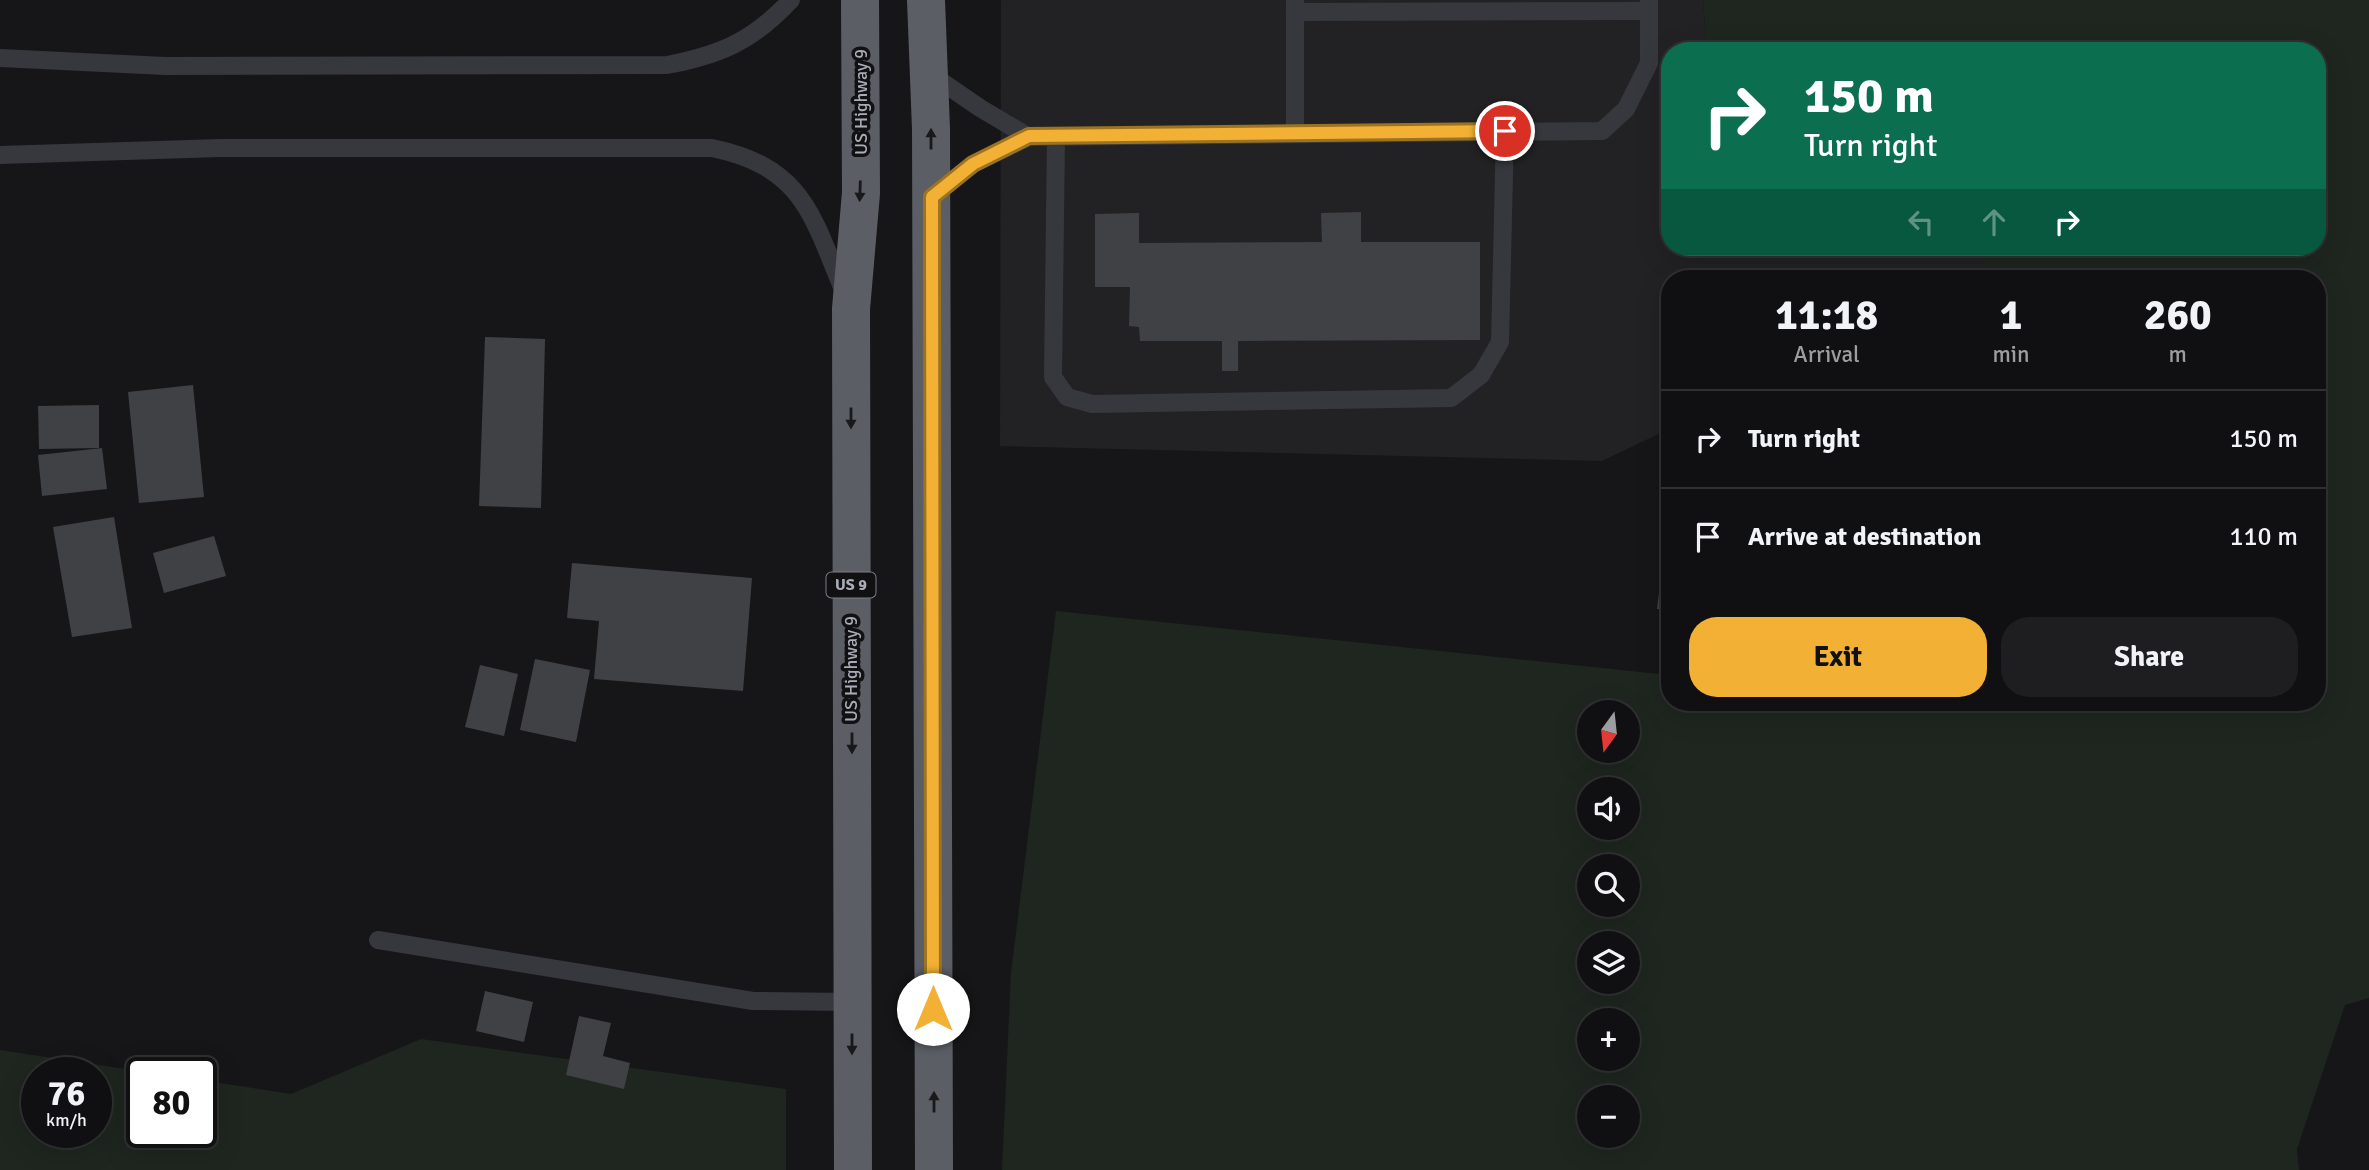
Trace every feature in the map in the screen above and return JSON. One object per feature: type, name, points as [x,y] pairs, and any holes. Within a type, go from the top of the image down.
[{"type":"highway","name":"US Highway 9","points":[[853,1170],[851,309],[861,193],[860,0]]},
{"type":"highway","points":[[926,0],[932,197],[934,1170]]},
{"type":"lane","points":[[0,58],[165,66],[667,65],[705,58],[735,45],[772,20],[791,0]]},
{"type":"lane","points":[[932,197],[973,164],[1029,136],[1295,134],[1505,131],[1602,131],[1626,109],[1649,63],[1649,5],[1295,6],[1295,134]]},
{"type":"lane","points":[[929,73],[980,108],[1029,136]]},
{"type":"lane","points":[[1056,136],[1054,377],[1067,397],[1093,404],[1451,398],[1482,375],[1500,342],[1505,131]]},
{"type":"lane","points":[[0,155],[220,148],[712,148],[739,154],[771,169],[797,192],[814,219],[851,309]]},
{"type":"lane","points":[[378,940],[753,1001],[852,1002]]},
{"type":"shaded area","points":[[1001,0],[1703,0],[1706,42],[1661,42],[1661,256],[1984,256],[1984,270],[1661,270],[1661,433],[1602,461],[1000,446]]},
{"type":"shaded area","points":[[1703,0],[2369,0],[2369,998],[2345,1005],[2297,1149],[2299,1170],[1002,1170],[1011,973],[1056,611],[1661,674],[1661,711],[2326,711],[2326,270],[1984,270],[1984,256],[2326,256],[2326,42],[1706,42]]},
{"type":"shaded area","points":[[421,1039],[786,1089],[786,1170],[0,1170],[0,1050],[46,1057],[21,1057],[21,1148],[112,1148],[112,1067],[126,1069],[126,1148],[217,1148],[217,1082],[291,1094]]},
{"type":"building","points":[[1361,212],[1361,242],[1480,242],[1480,340],[1238,341],[1238,371],[1222,371],[1222,341],[1140,341],[1139,327],[1129,326],[1130,287],[1095,287],[1095,214],[1139,213],[1139,243],[1322,242],[1321,213]]},
{"type":"building","points":[[485,337],[545,339],[541,508],[479,506]]},
{"type":"building","points":[[193,385],[204,497],[139,503],[128,392]]},
{"type":"building","points":[[99,405],[99,448],[39,449],[38,406]]},
{"type":"building","points":[[102,448],[107,489],[42,496],[38,455]]},
{"type":"building","points":[[114,517],[132,628],[72,637],[53,527]]},
{"type":"building","points":[[214,536],[226,576],[164,593],[153,553]]},
{"type":"building","points":[[572,563],[752,578],[743,691],[594,679],[599,621],[567,618]]},
{"type":"building","points":[[1661,577],[1661,609],[1657,609]]},
{"type":"building","points":[[535,659],[590,670],[576,742],[520,730]]},
{"type":"building","points":[[480,665],[518,674],[504,736],[465,727]]},
{"type":"building","points":[[485,991],[533,1002],[524,1042],[476,1031]]},
{"type":"building","points":[[579,1016],[611,1023],[603,1056],[630,1063],[624,1089],[566,1075]]},
{"type":"route","points":[[933,1009],[932,197],[973,164],[1029,136],[1505,131]]}]
